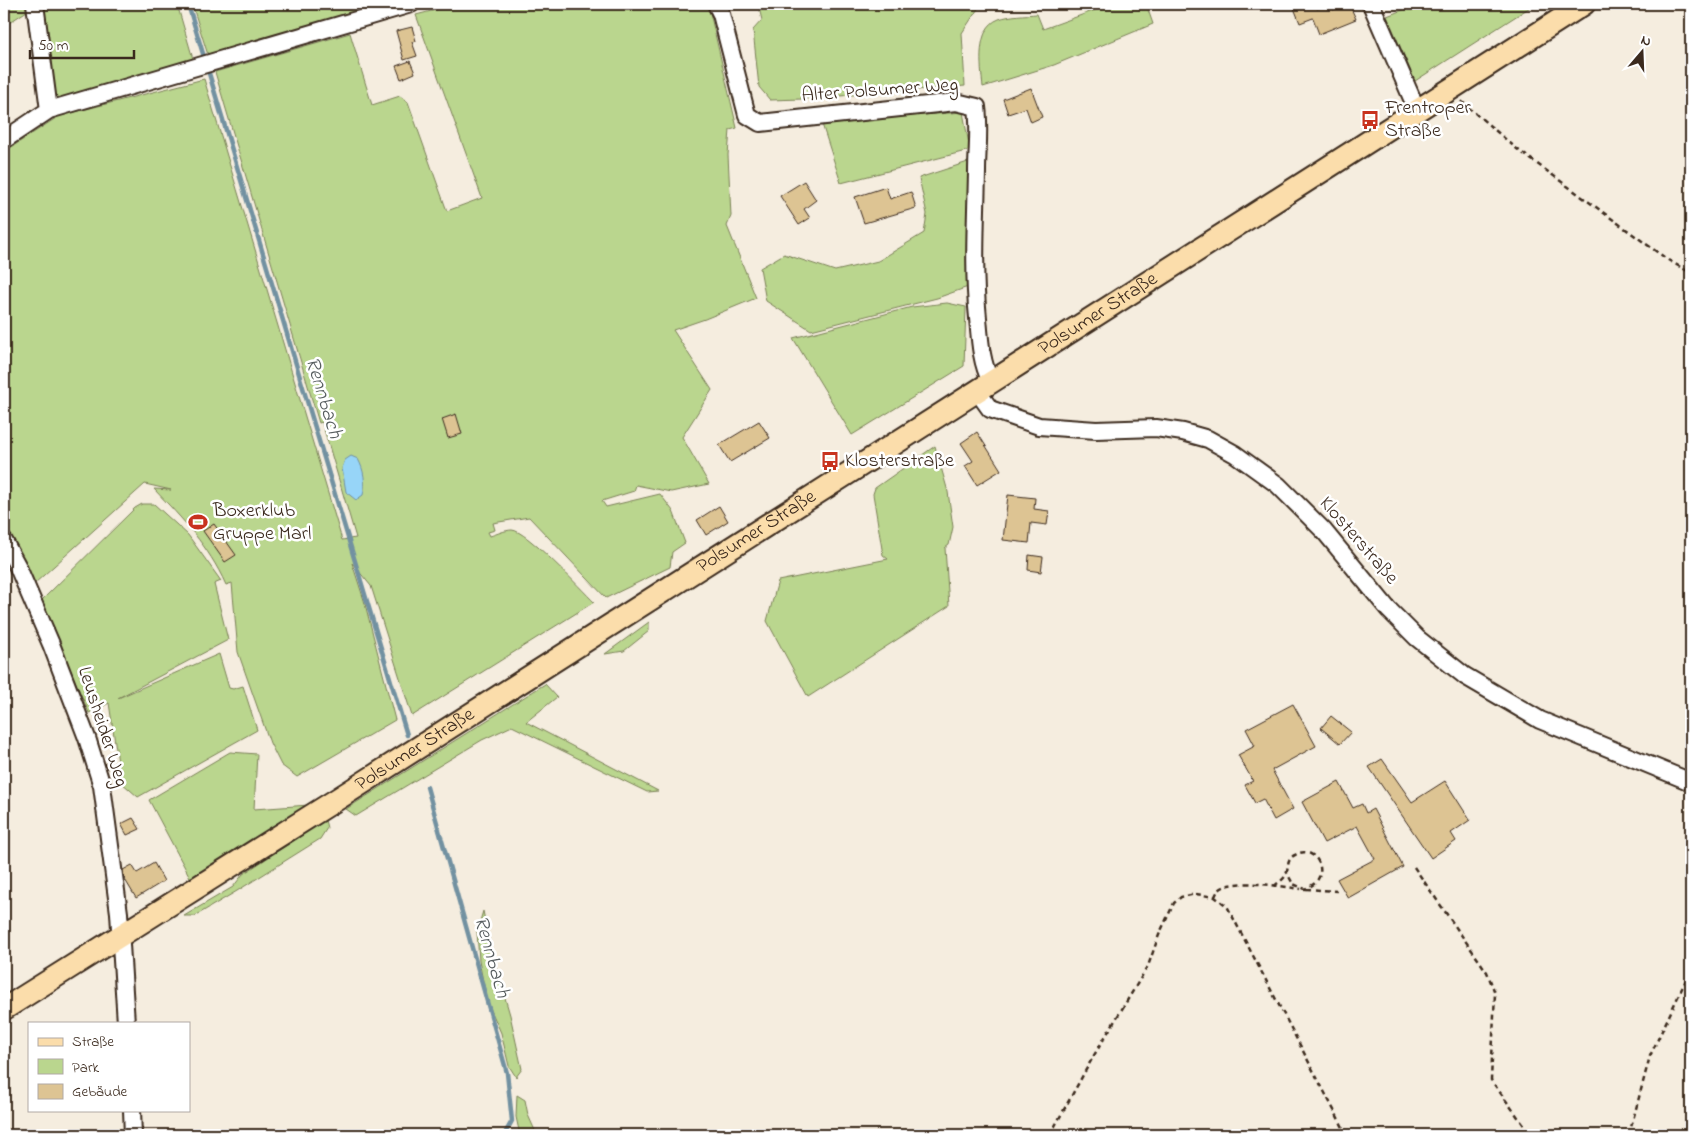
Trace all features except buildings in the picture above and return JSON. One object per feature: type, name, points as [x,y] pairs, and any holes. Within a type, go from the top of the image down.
[{"type":"main road","name":"Polsumer Straße","points":[[4,1009],[120,937],[1584,4]]},
{"type":"street","points":[[35,4],[49,110]]},
{"type":"street","points":[[4,140],[49,110],[411,4]]},
{"type":"street","name":"Alter Polsumer Weg","points":[[716,4],[721,14],[747,115],[760,123],[956,102],[977,107],[980,127],[977,165],[976,301],[985,368],[984,386]]},
{"type":"street","points":[[1371,4],[1417,110]]},
{"type":"street","name":"Klosterstraße","points":[[984,386],[990,410],[1039,426],[1096,430],[1156,428],[1183,432],[1208,439],[1235,454],[1278,485],[1324,530],[1388,609],[1418,638],[1465,676],[1540,720],[1691,782]]},
{"type":"street","name":"Leusheider Weg","points":[[4,541],[17,565],[51,644],[87,738],[102,786],[119,913],[126,1022]]},
{"type":"street","points":[[132,1112],[134,1135]]},
{"type":"path","points":[[1448,90],[1517,149],[1668,260],[1691,273]]},
{"type":"path","points":[[1274,886],[1284,878],[1287,873],[1288,863],[1294,855],[1305,852],[1314,856],[1320,864],[1320,875],[1315,883],[1305,889]]},
{"type":"path","points":[[1414,867],[1487,972],[1495,993],[1491,1080],[1531,1135]]},
{"type":"path","points":[[1287,873],[1293,884],[1305,889]]},
{"type":"path","points":[[1215,896],[1219,890],[1227,886],[1245,883],[1337,891]]},
{"type":"path","points":[[1050,1135],[1093,1057],[1148,966],[1159,934],[1174,903],[1181,896],[1196,894],[1215,896],[1227,906],[1347,1135]]},
{"type":"path","points":[[1629,1135],[1650,1056],[1691,971]]},
{"type":"green space","points":[[4,4],[26,4],[27,11],[4,26]]},
{"type":"green space","points":[[40,4],[177,4],[193,59],[59,100],[54,94]]},
{"type":"green space","points":[[192,4],[377,4],[376,7],[208,55]]},
{"type":"green space","points":[[458,4],[708,4],[737,128],[730,130],[728,155],[731,216],[727,226],[756,298],[673,330],[712,390],[682,437],[709,484],[671,492],[636,485],[634,491],[602,501],[606,507],[660,494],[673,511],[685,543],[672,552],[670,567],[606,598],[529,517],[493,523],[495,530],[488,532],[490,536],[509,530],[519,533],[541,550],[594,602],[412,716],[371,586],[352,563],[364,600],[395,720],[297,777],[281,765],[270,743],[238,652],[232,583],[226,585],[203,545],[185,522],[154,489],[171,490],[145,484],[34,584],[14,541],[4,525],[4,152],[59,116],[204,79],[342,540],[356,538],[322,422],[319,423],[215,72],[350,33],[372,105],[400,96],[408,102],[447,211],[482,198],[416,15]]},
{"type":"green space","points":[[758,4],[981,4],[962,33],[965,86],[770,100],[759,87],[753,30],[762,20]]},
{"type":"green space","points":[[1112,4],[1146,4],[1153,24],[1054,65],[983,87],[981,49],[986,31],[991,24],[999,19],[1008,17],[1037,14],[1043,29]]},
{"type":"green space","points":[[1418,4],[1535,4],[1415,81],[1387,16]]},
{"type":"green space","points":[[963,112],[970,150],[841,183],[822,124],[871,119]]},
{"type":"green space","points":[[971,161],[968,287],[937,298],[811,330],[766,301],[760,268],[784,254],[835,271],[878,261],[924,233],[927,214],[919,178]]},
{"type":"green space","points":[[947,303],[966,307],[964,366],[852,435],[793,338],[912,307]]},
{"type":"green space","points":[[935,446],[948,492],[953,527],[949,545],[945,548],[949,606],[808,697],[767,621],[778,581],[888,559],[883,555],[873,494],[875,488]]},
{"type":"green space","points":[[142,504],[154,504],[188,535],[221,581],[214,584],[228,640],[118,698],[219,654],[229,688],[233,689],[243,686],[257,730],[138,797],[121,782],[109,703],[89,713],[41,601],[135,508]]},
{"type":"green space","points":[[649,622],[649,631],[624,651],[605,654]]},
{"type":"green space","points":[[545,684],[557,697],[526,722],[658,791],[647,792],[512,726],[482,740],[356,816],[346,809]]},
{"type":"green space","points":[[230,752],[257,754],[254,809],[309,805],[192,881],[149,800]]},
{"type":"green space","points":[[325,820],[327,828],[320,839],[195,916],[184,916],[233,887],[243,874]]},
{"type":"green space","points":[[483,911],[522,1069],[516,1077],[509,1066],[501,1033],[487,1001],[479,961],[477,931]]},
{"type":"green space","points":[[517,1095],[525,1100],[528,1115],[537,1135],[520,1135],[516,1117]]},
{"type":"water","points":[[351,456],[358,459],[364,476],[363,495],[356,500],[346,492],[342,468],[345,460]]},
{"type":"waterway","name":"Rennbach","points":[[188,4],[204,57]]},
{"type":"waterway","name":"Rennbach","points":[[208,70],[407,735]]},
{"type":"waterway","name":"Rennbach","points":[[427,787],[507,1073],[512,1121],[504,1135]]},
{"type":"place","name":"Frentroper Straße","points":[[1370,120]]},
{"type":"place","name":"Klosterstraße","points":[[830,461]]},
{"type":"place","name":"Boxerklub Gruppe Marl","points":[[198,522]]}]
